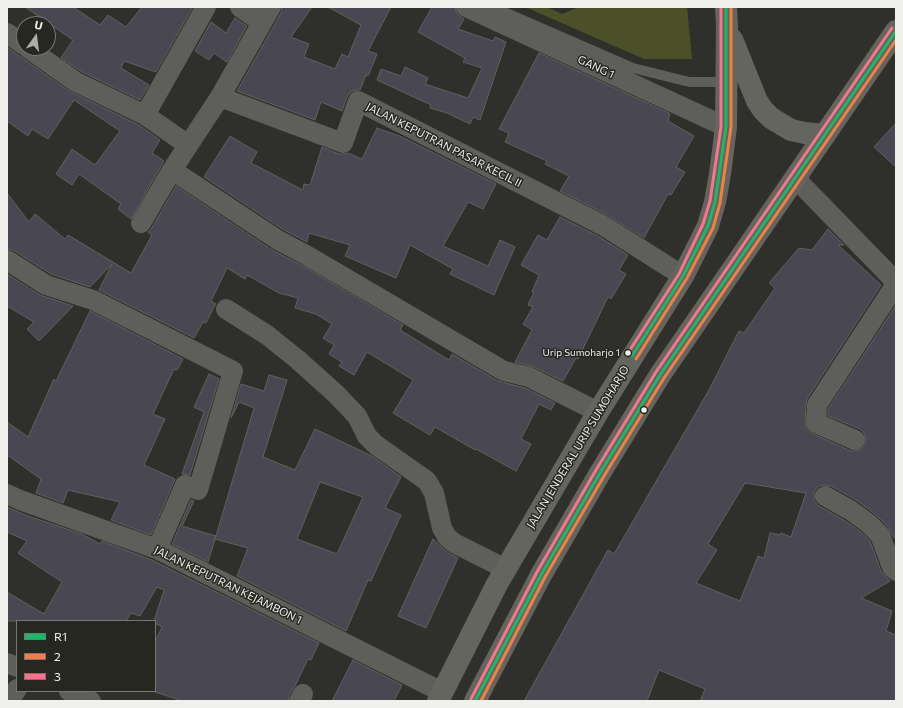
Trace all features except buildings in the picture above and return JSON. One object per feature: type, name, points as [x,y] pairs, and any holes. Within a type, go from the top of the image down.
[{"type":"main road","name":"JALAN JENDERAL URIP SUMOHARJO","points":[[440,696],[506,569],[598,412],[683,276],[708,226],[715,202],[726,127],[727,16]]},
{"type":"main road","points":[[727,16],[754,96],[763,110],[790,130],[805,134],[825,135]]},
{"type":"main road","points":[[475,701],[541,575],[600,473],[660,375],[746,248],[796,179],[896,31]]},
{"type":"street","points":[[145,115],[206,7]]},
{"type":"street","points":[[141,224],[172,170],[220,97],[266,15],[240,7]]},
{"type":"street","name":"GANG 1","points":[[466,7],[726,127]]},
{"type":"street","points":[[7,33],[16,39]]},
{"type":"street","points":[[39,56],[76,82],[145,115],[188,145]]},
{"type":"street","name":"JALAN KEPUTRAN PASAR KECIL II","points":[[220,97],[343,143],[358,101],[604,226],[683,276]]},
{"type":"street","points":[[172,170],[278,240],[308,256],[504,371],[530,377],[598,412]]},
{"type":"street","points":[[796,179],[896,283],[817,405],[816,423],[856,440]]},
{"type":"street","points":[[7,260],[46,285],[93,300],[233,371],[198,490],[185,485],[157,549]]},
{"type":"street","points":[[226,309],[267,335],[297,359],[336,394],[357,416],[367,436],[376,446],[427,481],[434,493],[442,528],[447,537],[454,543],[506,569]]},
{"type":"street","name":"JALAN KEPUTRAN KEJAMBON 1","points":[[7,494],[157,549],[440,696]]},
{"type":"street","points":[[825,496],[850,510],[868,523],[880,535],[892,566],[896,571]]},
{"type":"street","points":[[9,701],[16,690]]},
{"type":"street","points":[[71,692],[91,701]]},
{"type":"lane","points":[[493,7],[633,68],[690,82],[727,82]]},
{"type":"green space","points":[[525,7],[547,7],[562,14],[579,7],[687,7],[692,59],[644,59]]},
{"type":"transit line","name":"3","points":[[628,353],[679,274],[703,224],[710,201],[721,127],[721,7]]},
{"type":"transit line","name":"R1","points":[[632,356],[683,276],[708,226],[715,202],[726,127],[726,7]]},
{"type":"transit line","name":"2","points":[[636,359],[687,278],[713,228],[720,203],[731,127],[731,7]]},
{"type":"transit line","name":"3","points":[[471,699],[537,572],[596,470],[656,372],[892,28]]},
{"type":"transit line","name":"R1","points":[[475,701],[541,575],[600,473],[660,375],[896,31]]},
{"type":"transit line","name":"2","points":[[481,701],[545,577],[664,378],[896,40]]},
{"type":"place","name":"Urip Sumoharjo 1","points":[[628,353]]}]
